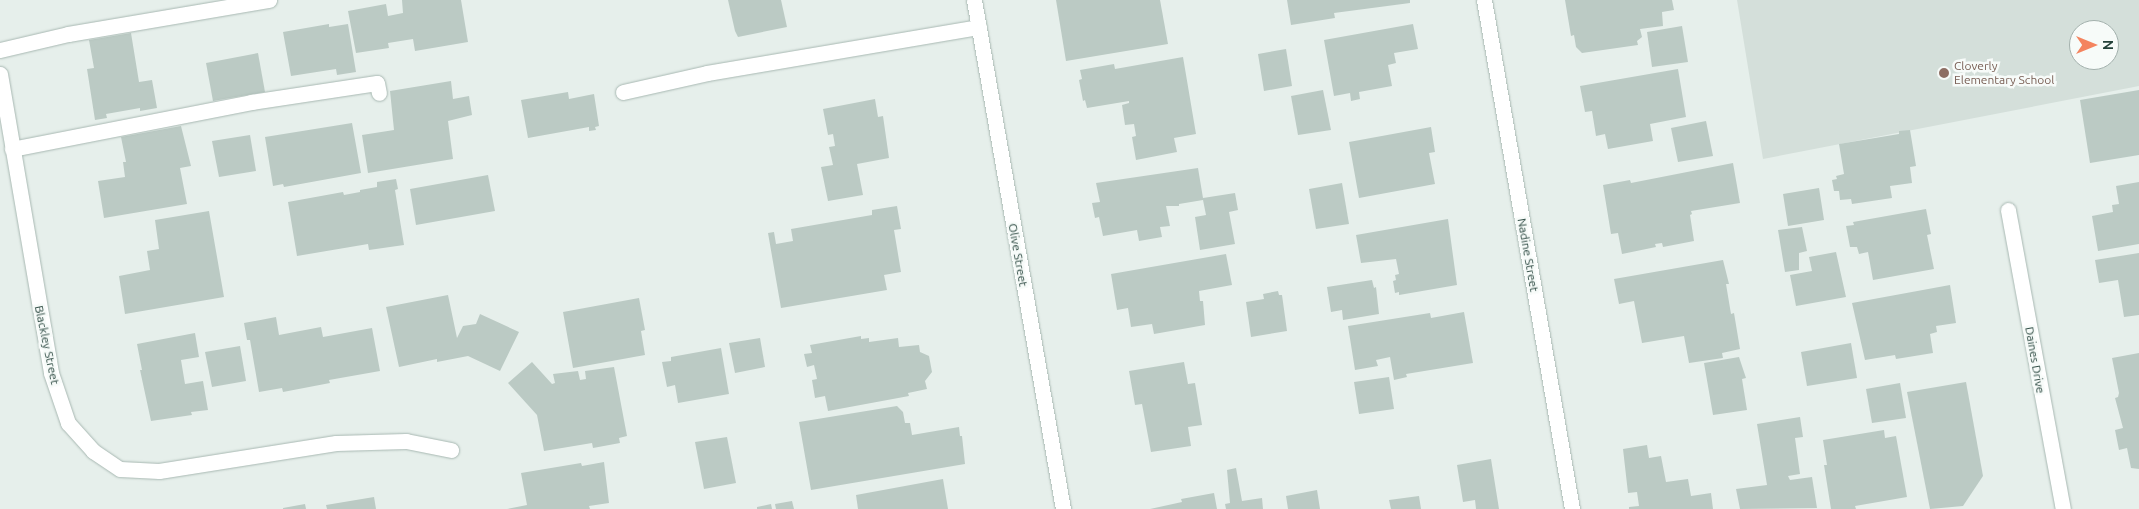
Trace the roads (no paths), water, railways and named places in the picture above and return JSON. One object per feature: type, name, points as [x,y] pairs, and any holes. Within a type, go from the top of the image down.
[{"type":"street","points":[[0,50],[68,34],[269,0]]},
{"type":"street","name":"Olive Street","points":[[974,0],[1063,509]]},
{"type":"street","name":"Nadine Street","points":[[1484,0],[1572,509]]},
{"type":"street","points":[[623,92],[707,74],[979,27]]},
{"type":"street","name":"Blackley Street","points":[[0,74],[50,372],[68,423],[93,451],[120,470],[158,471],[336,443],[406,441],[451,450]]},
{"type":"street","points":[[12,149],[251,102],[377,84],[379,93]]},
{"type":"street","name":"Daines Drive","points":[[2008,210],[2063,509]]},
{"type":"place","name":"Cloverly Elementary School","points":[[1944,73]]}]
